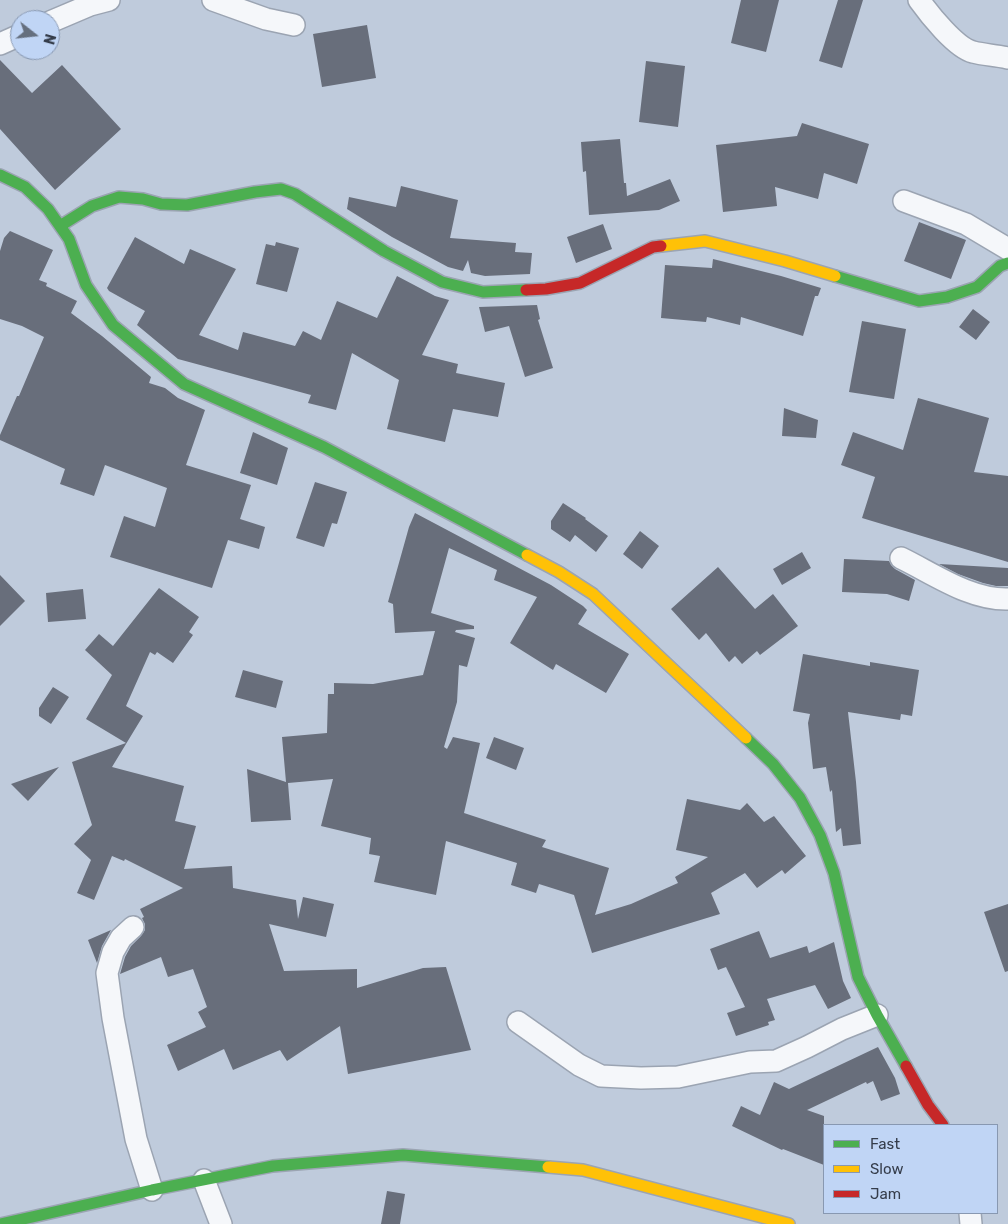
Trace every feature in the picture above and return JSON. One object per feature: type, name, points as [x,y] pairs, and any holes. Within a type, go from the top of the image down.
[{"type":"street","points":[[60,18],[90,5],[109,0]]},
{"type":"street","points":[[214,0],[266,19],[294,25]]},
{"type":"street","points":[[919,0],[952,39],[971,52],[1008,58]]},
{"type":"street","points":[[0,175],[24,186],[48,209],[69,239],[86,284],[113,326],[184,384],[324,447],[559,572],[593,594],[773,764],[800,798],[820,835],[834,873],[858,978],[928,1105],[942,1124]]},
{"type":"street","points":[[60,226],[92,206],[119,197],[143,199],[161,204],[187,205],[281,189],[295,194],[384,251],[442,282],[483,292],[546,289],[580,283],[653,247],[705,241],[786,261],[920,301],[947,297],[977,286],[1000,266],[1008,263]]},
{"type":"street","points":[[904,201],[966,224],[1008,249]]},
{"type":"street","points":[[902,558],[976,595],[1000,600],[1008,599]]},
{"type":"street","points":[[133,926],[121,938],[107,973],[113,1018],[136,1140],[152,1190]]},
{"type":"street","points":[[518,1022],[579,1065],[601,1076],[678,1078],[750,1062],[776,1061],[842,1029],[877,1015]]},
{"type":"street","points":[[1,1224],[152,1190],[273,1166],[403,1155],[584,1170],[788,1224]]},
{"type":"street","points":[[204,1180],[221,1224]]},
{"type":"building","points":[[741,0],[779,0],[766,52],[731,43]]},
{"type":"building","points":[[838,0],[863,0],[842,68],[819,61]]},
{"type":"building","points":[[367,25],[376,78],[322,87],[313,34]]},
{"type":"building","points":[[0,60],[32,93],[62,65],[121,129],[55,190],[0,129]]},
{"type":"building","points":[[646,61],[685,66],[678,127],[639,122]]},
{"type":"building","points":[[802,123],[869,144],[857,184],[824,173],[818,199],[775,187],[777,206],[723,212],[716,145],[797,136]]},
{"type":"building","points":[[620,139],[627,196],[670,179],[680,201],[659,210],[589,215],[586,171],[583,172],[581,142]]},
{"type":"building","points":[[401,186],[458,200],[450,238],[516,243],[515,252],[532,253],[530,274],[485,276],[471,273],[468,260],[463,271],[448,267],[392,237],[347,209],[349,197],[396,207]]},
{"type":"building","points":[[919,222],[966,240],[951,279],[904,261]]},
{"type":"building","points":[[603,224],[612,249],[576,263],[567,237]]},
{"type":"building","points":[[10,231],[53,250],[39,280],[47,283],[46,286],[77,301],[71,313],[151,377],[149,383],[165,388],[178,398],[205,410],[186,465],[251,485],[240,519],[265,527],[259,549],[228,540],[212,588],[110,557],[124,516],[155,527],[167,488],[105,465],[94,496],[60,484],[65,469],[0,440],[0,435],[44,337],[22,326],[0,319],[0,251],[4,238]]},
{"type":"building","points":[[135,237],[184,264],[190,249],[236,269],[199,335],[238,350],[243,332],[295,346],[303,331],[321,340],[337,301],[377,318],[397,276],[435,296],[449,300],[422,355],[458,364],[456,373],[505,383],[498,417],[453,409],[445,442],[387,429],[399,380],[352,353],[336,410],[308,403],[311,395],[178,359],[137,325],[145,311],[109,291],[107,288]]},
{"type":"building","points":[[276,242],[299,248],[287,292],[256,284],[266,244],[275,246]]},
{"type":"building","points":[[713,259],[821,288],[818,296],[815,296],[803,336],[741,317],[740,325],[707,317],[706,322],[661,318],[665,265],[712,268]]},
{"type":"building","points":[[537,305],[540,319],[538,320],[553,368],[525,377],[509,326],[485,332],[479,307]]},
{"type":"building","points":[[973,309],[990,322],[976,340],[959,327]]},
{"type":"building","points":[[862,321],[906,329],[894,399],[849,392]]},
{"type":"building","points":[[918,398],[989,418],[974,472],[1008,476],[1008,562],[862,518],[875,477],[841,465],[853,432],[903,450]]},
{"type":"building","points":[[784,408],[818,420],[816,438],[782,436]]},
{"type":"building","points":[[253,432],[288,448],[277,485],[240,473]]},
{"type":"building","points":[[315,482],[347,492],[337,524],[332,523],[324,547],[296,538]]},
{"type":"building","points":[[563,503],[586,518],[608,536],[596,552],[575,535],[570,542],[551,529],[551,521]]},
{"type":"building","points":[[415,513],[551,585],[583,606],[587,610],[578,624],[629,654],[606,693],[556,664],[553,670],[510,643],[537,597],[494,580],[497,570],[449,548],[431,613],[474,626],[474,629],[456,630],[455,632],[475,638],[467,667],[459,665],[457,702],[444,747],[447,749],[453,737],[480,743],[464,813],[546,840],[542,847],[609,868],[595,915],[631,904],[678,883],[675,877],[708,857],[676,850],[687,799],[740,810],[747,803],[764,822],[774,816],[806,856],[785,874],[782,870],[757,888],[745,873],[711,893],[720,914],[592,953],[574,895],[539,884],[536,893],[511,885],[517,863],[446,841],[436,895],[374,882],[380,856],[369,854],[371,838],[321,826],[333,779],[288,783],[291,820],[251,822],[247,769],[286,782],[282,737],[327,733],[328,694],[334,694],[334,683],[373,684],[423,675],[435,631],[395,633],[393,604],[388,602],[409,527]]},
{"type":"building","points":[[640,531],[659,546],[642,569],[623,554]]},
{"type":"building","points":[[802,552],[811,568],[782,585],[773,569]]},
{"type":"building","points":[[844,559],[889,561],[895,569],[915,580],[909,601],[887,594],[842,592]]},
{"type":"building","points":[[939,564],[1008,568],[1008,586],[983,583],[958,574]]},
{"type":"building","points":[[718,567],[755,609],[773,594],[798,626],[760,655],[757,651],[742,664],[735,656],[729,662],[706,633],[699,640],[671,609]]},
{"type":"building","points":[[0,575],[25,601],[0,626]]},
{"type":"building","points":[[159,588],[199,617],[189,632],[193,635],[173,663],[157,652],[155,655],[150,652],[126,706],[143,716],[112,767],[184,786],[175,821],[196,826],[184,869],[232,866],[233,888],[296,900],[298,919],[303,897],[334,904],[326,937],[269,924],[284,971],[357,969],[357,988],[423,968],[446,967],[471,1050],[348,1074],[340,1026],[287,1061],[280,1050],[233,1070],[224,1049],[178,1071],[167,1045],[206,1027],[198,1012],[207,1007],[193,969],[168,977],[161,957],[120,974],[125,957],[131,946],[145,930],[142,918],[144,917],[140,909],[183,888],[125,859],[124,861],[112,856],[94,900],[77,893],[91,860],[74,844],[92,825],[72,762],[126,743],[86,719],[112,675],[85,650],[99,634],[113,646]]},
{"type":"building","points":[[83,589],[86,619],[48,622],[46,593]]},
{"type":"building","points":[[803,654],[870,666],[870,662],[919,670],[912,716],[901,714],[900,720],[848,712],[861,844],[843,846],[841,828],[836,832],[832,790],[830,792],[826,767],[813,769],[808,723],[810,714],[793,711]]},
{"type":"building","points":[[243,670],[283,681],[276,708],[235,697]]},
{"type":"building","points":[[53,687],[69,697],[51,724],[39,716],[39,708]]},
{"type":"building","points":[[494,737],[524,748],[516,770],[486,758]]},
{"type":"building","points":[[59,767],[28,801],[11,784]]},
{"type":"building","points":[[1008,904],[1008,971],[1005,972],[984,912]]},
{"type":"building","points":[[111,930],[102,946],[97,963],[88,940]]},
{"type":"building","points":[[759,931],[770,958],[807,946],[809,953],[834,942],[843,981],[851,998],[828,1009],[815,985],[767,999],[775,1020],[768,1022],[769,1025],[736,1036],[727,1013],[745,1007],[726,967],[718,970],[710,949]]},
{"type":"building","points":[[878,1047],[895,1078],[900,1094],[881,1101],[873,1081],[867,1084],[866,1082],[807,1110],[824,1116],[823,1165],[782,1150],[732,1126],[741,1106],[760,1115],[774,1082],[789,1089]]},
{"type":"building","points":[[387,1191],[405,1194],[400,1224],[381,1224]]},
{"type":"traffic: fast","points":[[0,175],[25,187],[48,209],[69,239],[86,285],[113,325],[184,384],[324,447],[527,555]]},
{"type":"traffic: fast","points":[[60,226],[92,206],[119,197],[143,199],[161,204],[187,205],[281,189],[295,194],[384,251],[442,282],[483,292],[526,290]]},
{"type":"traffic: fast","points":[[835,276],[919,301],[947,297],[977,287],[1000,266],[1008,263]]},
{"type":"traffic: fast","points":[[746,738],[773,764],[800,798],[820,835],[834,873],[858,977],[906,1066]]},
{"type":"traffic: fast","points":[[1,1224],[152,1190],[273,1166],[403,1155],[548,1167]]},
{"type":"traffic: slow","points":[[661,246],[705,241],[835,276]]},
{"type":"traffic: slow","points":[[527,555],[559,572],[593,594],[746,738]]},
{"type":"traffic: slow","points":[[548,1167],[583,1170],[789,1224]]},
{"type":"traffic: jam","points":[[526,290],[546,289],[580,283],[653,247],[661,246]]},
{"type":"traffic: jam","points":[[906,1066],[928,1105],[942,1124]]}]
